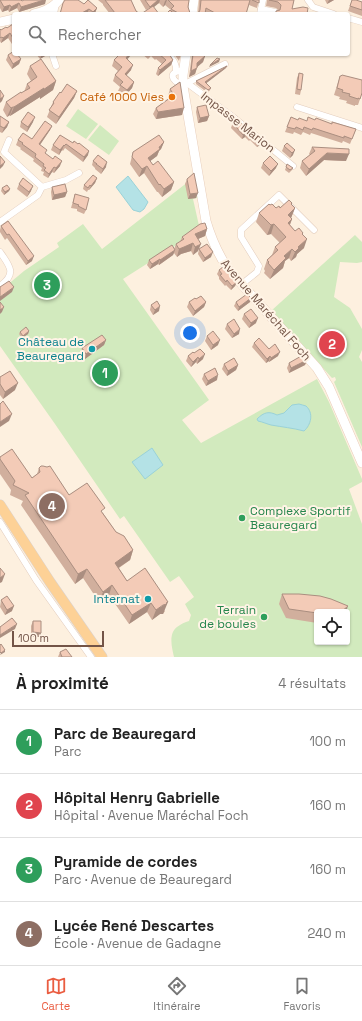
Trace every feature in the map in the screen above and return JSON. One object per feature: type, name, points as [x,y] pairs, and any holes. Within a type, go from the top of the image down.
[{"type":"main road","points":[[192,12],[194,0]]},
{"type":"main road","points":[[43,12],[57,2]]},
{"type":"main road","points":[[0,22],[12,19]]},
{"type":"main road","name":"Avenue Maréchal Foch","points":[[185,56],[180,71],[184,84],[209,232],[228,269],[317,368],[329,387],[362,463]]},
{"type":"main road","points":[[0,505],[50,582],[102,657]]},
{"type":"street","points":[[263,0],[260,11],[275,12]]},
{"type":"street","points":[[308,0],[313,7],[328,12]]},
{"type":"street","points":[[54,12],[57,2]]},
{"type":"street","points":[[350,19],[362,22]]},
{"type":"street","points":[[53,56],[56,66]]},
{"type":"street","points":[[170,56],[180,71]]},
{"type":"street","points":[[184,84],[225,64]]},
{"type":"street","name":"Impasse Marion","points":[[184,84],[233,117],[293,166]]},
{"type":"street","points":[[297,106],[362,128]]},
{"type":"street","points":[[9,140],[4,152],[42,187]]},
{"type":"street","points":[[0,222],[38,195],[42,187],[66,180],[79,173]]},
{"type":"street","points":[[242,284],[257,272],[259,266],[240,237],[241,230],[280,195],[314,230]]},
{"type":"street","points":[[0,252],[11,268],[8,279],[0,286]]},
{"type":"street","points":[[0,522],[36,580],[91,657]]},
{"type":"green space","points":[[78,109],[98,124],[86,139],[66,126]]},
{"type":"green space","points":[[100,125],[119,141],[109,155],[88,140]]},
{"type":"green space","points":[[193,178],[197,198],[193,199],[200,230],[123,279],[209,400],[182,420],[201,443],[317,379],[329,402],[362,479],[362,482],[349,489],[362,524],[362,657],[174,657],[171,641],[172,633],[177,627],[189,621],[191,615],[185,604],[194,597],[179,576],[170,582],[124,516],[120,519],[0,346],[0,291],[24,271],[59,247],[57,243],[83,224],[102,249]]},
{"type":"green space","points":[[355,235],[362,242],[362,262],[340,262],[334,297],[350,308],[362,329],[362,350],[359,357],[362,362],[362,447],[334,382],[336,380],[335,377],[332,378],[271,311]]},
{"type":"water","points":[[128,176],[148,202],[144,209],[140,212],[133,210],[116,187]]},
{"type":"water","points":[[299,404],[306,406],[311,415],[310,422],[304,431],[271,425],[258,421],[257,419],[267,413],[277,415],[284,413],[292,405]]},
{"type":"water","points":[[152,448],[163,465],[145,479],[132,462]]},
{"type":"building","points":[[0,0],[44,0],[21,7],[19,3],[11,7],[10,5],[4,7]]},
{"type":"building","points":[[65,0],[78,0],[84,4],[88,0],[97,8],[93,12],[89,9],[84,12],[61,12]]},
{"type":"building","points":[[105,0],[131,0],[137,12],[114,12]]},
{"type":"building","points":[[145,0],[158,0],[150,7]]},
{"type":"building","points":[[168,0],[189,0],[188,7],[190,12],[176,12],[171,9],[174,6]]},
{"type":"building","points":[[201,0],[250,0],[247,12],[213,12],[206,8],[205,12],[199,12]]},
{"type":"building","points":[[252,0],[259,0],[259,3]]},
{"type":"building","points":[[269,0],[294,0],[292,9],[303,7],[308,8],[307,12],[276,12],[280,10],[281,5],[278,2]]},
{"type":"building","points":[[352,0],[362,2],[362,10],[350,6]]},
{"type":"building","points":[[153,6],[158,12],[144,12]]},
{"type":"building","points":[[12,25],[12,36],[10,33],[3,38],[0,38],[0,29],[7,28]]},
{"type":"building","points":[[12,52],[12,56],[19,56],[21,59],[13,64],[8,55]]},
{"type":"building","points":[[118,56],[128,56],[126,58],[133,65],[125,74],[134,82],[127,90],[120,85],[123,82],[115,75],[122,67],[114,60]]},
{"type":"building","points":[[161,56],[170,56],[173,60],[160,70],[158,68],[166,60]]},
{"type":"building","points":[[193,56],[205,56],[197,63],[197,68],[191,71]]},
{"type":"building","points":[[217,58],[220,59],[210,65]]},
{"type":"building","points":[[41,59],[56,81],[11,108],[6,102],[30,88],[27,84],[37,77],[30,66]]},
{"type":"building","points":[[227,66],[205,82],[211,88],[208,90],[196,81]]},
{"type":"building","points":[[299,73],[303,74],[301,90],[297,89]]},
{"type":"building","points":[[342,75],[362,80],[362,93],[360,99],[349,96],[350,94],[342,92],[343,90],[337,88],[340,76]]},
{"type":"building","points":[[180,82],[184,108],[158,112],[156,108],[174,95],[170,89]]},
{"type":"building","points":[[67,84],[77,91],[59,117],[49,110],[54,103],[53,102]]},
{"type":"building","points":[[0,90],[4,96],[0,99]]},
{"type":"building","points":[[206,105],[209,116],[200,118],[197,107]]},
{"type":"building","points":[[28,112],[35,117],[28,127],[21,122]]},
{"type":"building","points":[[0,116],[9,122],[4,128],[0,126]]},
{"type":"building","points":[[291,117],[298,120],[299,118],[307,121],[308,117],[315,120],[316,118],[332,124],[332,122],[356,129],[352,139],[344,136],[344,138],[313,128],[312,130],[304,127],[303,130],[296,127],[295,129],[287,127]]},
{"type":"building","points":[[235,118],[262,141],[259,143],[247,132],[243,135],[233,123],[235,122],[233,120]]},
{"type":"building","points":[[45,121],[52,126],[39,144],[47,150],[45,153],[53,159],[55,156],[62,161],[56,168],[54,167],[49,174],[44,170],[46,168],[43,166],[44,164],[35,157],[36,154],[18,140],[23,133],[32,139]]},
{"type":"building","points":[[60,135],[73,143],[74,141],[78,144],[79,143],[89,151],[84,157],[66,144],[60,150],[53,145]]},
{"type":"building","points":[[159,135],[164,142],[159,147],[160,149],[148,158],[153,165],[158,161],[174,182],[164,189],[160,184],[159,185],[147,166],[142,169],[132,157],[133,152]]},
{"type":"building","points":[[287,143],[295,150],[292,153],[284,146]]},
{"type":"building","points":[[312,147],[349,149],[349,154],[327,153],[309,169],[302,161],[315,151]]},
{"type":"building","points":[[98,155],[107,162],[103,169],[93,161]]},
{"type":"building","points":[[0,156],[5,162],[0,166]]},
{"type":"building","points":[[270,156],[278,164],[271,171],[263,163]]},
{"type":"building","points":[[287,164],[293,168],[290,170],[286,167]]},
{"type":"building","points":[[194,173],[198,193],[190,194],[187,179]]},
{"type":"building","points":[[93,175],[97,178],[88,188],[84,185]]},
{"type":"building","points":[[23,178],[33,186],[29,192],[19,184]]},
{"type":"building","points":[[65,184],[67,192],[54,195],[52,187]]},
{"type":"building","points":[[7,185],[10,189],[5,192],[2,188]]},
{"type":"building","points":[[75,194],[89,198],[86,210],[73,203]]},
{"type":"building","points":[[289,200],[295,208],[288,215],[292,219],[288,223],[295,231],[299,228],[307,239],[295,252],[292,249],[284,256],[286,258],[274,270],[267,260],[278,250],[275,247],[286,237],[274,224],[271,225],[259,213],[269,204],[272,204],[276,208],[279,206],[280,208]]},
{"type":"building","points":[[8,221],[34,256],[28,261],[9,234],[7,235],[1,226]]},
{"type":"building","points":[[205,223],[207,229],[195,234],[201,244],[195,247],[193,243],[179,249],[176,244],[184,239],[182,237],[200,224]]},
{"type":"building","points":[[207,244],[213,252],[205,258],[199,249]]},
{"type":"building","points":[[172,245],[175,250],[152,264],[149,260]]},
{"type":"building","points":[[223,267],[237,282],[232,286],[220,275],[222,274],[219,270]]},
{"type":"building","points":[[9,281],[14,287],[0,297],[0,287]]},
{"type":"building","points":[[247,294],[251,298],[239,307],[236,302]]},
{"type":"building","points":[[201,296],[206,302],[195,311],[189,302]]},
{"type":"building","points":[[157,301],[160,306],[155,310],[151,305]]},
{"type":"building","points":[[0,302],[4,307],[0,310]]},
{"type":"building","points":[[251,309],[258,318],[251,323],[244,314]]},
{"type":"building","points":[[234,319],[240,329],[234,334],[227,324]]},
{"type":"building","points":[[26,327],[29,331],[23,336],[20,332]]},
{"type":"building","points":[[213,331],[220,340],[213,345],[207,336]]},
{"type":"building","points":[[102,335],[106,340],[86,354],[82,348]]},
{"type":"building","points":[[259,338],[269,349],[275,344],[280,352],[271,358],[270,356],[267,359],[254,343]]},
{"type":"building","points":[[200,349],[205,354],[199,359],[198,357],[193,362],[188,356]]},
{"type":"building","points":[[303,355],[307,360],[291,368],[289,363]]},
{"type":"building","points":[[234,358],[238,365],[228,371],[224,364]]},
{"type":"building","points":[[215,368],[218,375],[208,381],[204,374]]},
{"type":"building","points":[[10,371],[18,383],[5,392],[0,384],[0,377]]},
{"type":"building","points":[[3,401],[12,414],[0,422],[0,404]]},
{"type":"building","points":[[12,449],[32,478],[40,472],[39,468],[41,466],[50,466],[69,495],[87,483],[105,508],[101,511],[116,532],[124,536],[133,550],[115,563],[127,581],[145,568],[168,602],[166,603],[167,604],[156,610],[151,603],[132,615],[112,585],[103,592],[87,569],[78,574],[25,495],[29,493],[13,485],[15,481],[0,459],[0,457]]},
{"type":"building","points":[[0,568],[5,574],[0,578]]},
{"type":"building","points":[[282,594],[320,596],[348,606],[344,609],[314,609],[314,613],[289,609]]},
{"type":"building","points":[[7,596],[14,606],[7,610],[1,600]]},
{"type":"building","points":[[12,618],[17,624],[0,635],[0,627]]},
{"type":"building","points":[[33,621],[41,621],[41,633],[33,632]]},
{"type":"building","points":[[1,644],[5,650],[1,653],[0,645]]},
{"type":"building","points":[[66,649],[72,657],[62,657],[60,652]]},
{"type":"place","name":"Café 1000 Vies","points":[[172,97]]},
{"type":"place","name":"Pyramide de cordes","points":[[47,285]]},
{"type":"place","name":"Hôpital Henry Gabrielle","points":[[332,344]]},
{"type":"place","name":"Château de Beauregard","points":[[92,349]]},
{"type":"place","name":"Parc de Beauregard","points":[[105,373]]},
{"type":"place","name":"Lycée René Descartes","points":[[52,506]]},
{"type":"place","name":"Complexe Sportif Beauregard","points":[[242,518]]},
{"type":"place","name":"Internat","points":[[148,599]]},
{"type":"place","name":"Terrain de boules","points":[[264,617]]}]
